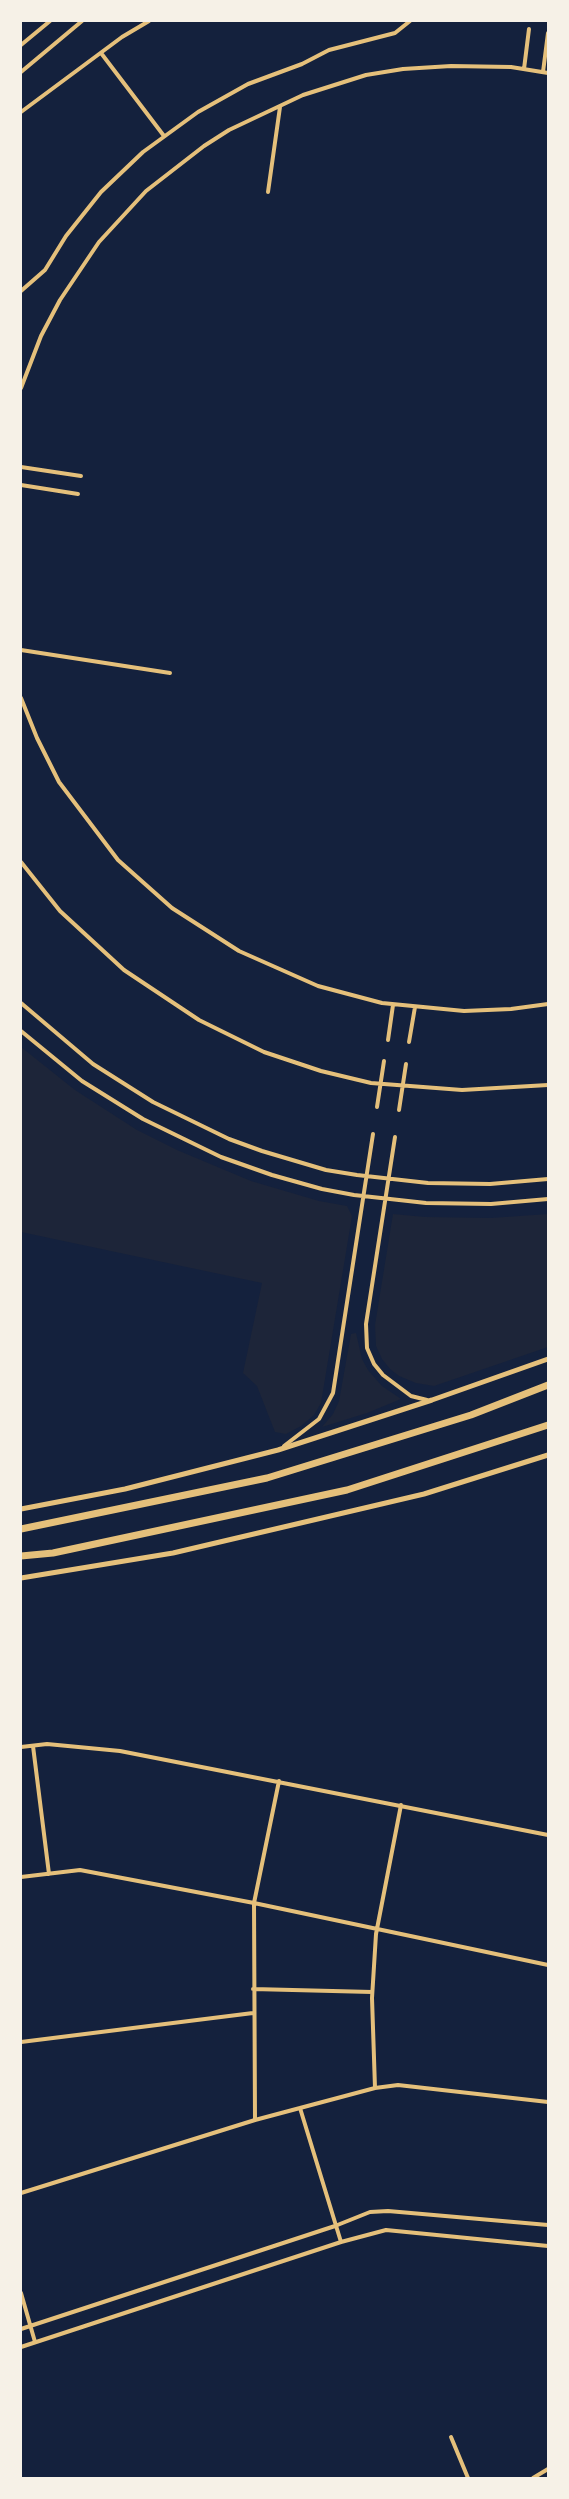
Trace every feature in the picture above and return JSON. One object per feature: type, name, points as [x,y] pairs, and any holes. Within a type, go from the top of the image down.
[{"type":"highway","points":[[21,1529],[267,1478],[471,1415],[548,1385]]},
{"type":"highway","points":[[21,1556],[53,1552],[347,1490],[548,1425]]},
{"type":"main road","points":[[21,1509],[125,1489],[278,1450],[432,1400],[548,1359]]},
{"type":"main road","points":[[21,1578],[173,1553],[424,1494],[548,1455]]},
{"type":"street","points":[[21,45],[50,21]]},
{"type":"street","points":[[21,72],[82,21]]},
{"type":"street","points":[[21,112],[149,21]]},
{"type":"street","points":[[21,291],[45,270],[66,236],[100,192],[143,152],[198,112],[248,84],[302,64],[329,50],[395,33],[410,21]]},
{"type":"street","points":[[524,69],[529,29]]},
{"type":"street","points":[[21,388],[41,336],[60,300],[99,242],[146,191],[204,146],[229,130],[280,106],[325,87],[366,75],[403,69],[469,66],[545,72],[548,33]]},
{"type":"street","points":[[101,53],[165,136]]},
{"type":"street","points":[[268,192],[280,106]]},
{"type":"street","points":[[21,467],[81,476]]},
{"type":"street","points":[[21,485],[78,494]]},
{"type":"street","points":[[21,650],[170,673]]},
{"type":"street","points":[[21,698],[36,738],[68,796],[118,860],[172,908],[239,951],[285,973],[343,994],[393,1005],[488,1011],[548,1004]]},
{"type":"street","points":[[21,862],[60,911],[100,950],[147,987],[199,1020],[264,1052],[347,1078],[381,1084],[488,1090],[548,1085]]},
{"type":"street","points":[[21,1003],[38,1020],[93,1064],[153,1102],[229,1139],[278,1156],[326,1170],[428,1183],[490,1184],[548,1179]]},
{"type":"street","points":[[388,1040],[393,1005]]},
{"type":"street","points":[[409,1042],[415,1007]]},
{"type":"street","points":[[21,1031],[82,1081],[143,1119],[221,1157],[272,1175],[322,1189],[426,1203],[491,1204],[548,1199]]},
{"type":"street","points":[[377,1107],[384,1061]]},
{"type":"street","points":[[399,1110],[406,1064]]},
{"type":"street","points":[[278,1450],[319,1419],[333,1393],[373,1134]]},
{"type":"street","points":[[395,1137],[366,1324],[367,1348],[374,1364],[389,1380],[411,1396],[432,1400]]},
{"type":"street","points":[[21,1747],[47,1744],[120,1751],[548,1834]]},
{"type":"street","points":[[33,1746],[49,1874]]},
{"type":"street","points":[[255,2120],[254,1903],[279,1781]]},
{"type":"street","points":[[375,2088],[372,1992],[377,1928],[401,1805]]},
{"type":"street","points":[[21,1877],[80,1870],[254,1903],[548,1965]]},
{"type":"street","points":[[254,1989],[372,1992]]},
{"type":"street","points":[[21,2042],[254,2013]]},
{"type":"street","points":[[21,2193],[255,2120],[375,2088],[398,2085],[548,2102]]},
{"type":"street","points":[[300,2108],[341,2242]]},
{"type":"street","points":[[21,2329],[335,2226],[370,2212],[388,2211],[548,2225]]},
{"type":"street","points":[[21,2347],[341,2242],[386,2230],[548,2246]]},
{"type":"street","points":[[21,2293],[35,2342]]},
{"type":"street","points":[[452,2437],[468,2478]]},
{"type":"street","points":[[533,2478],[548,2469]]},
{"type":"shaded area","points":[[21,1047],[75,1090],[137,1130],[177,1150],[251,1181],[319,1201],[347,1206],[352,1216],[321,1403],[314,1415],[301,1426],[286,1434],[275,1432],[257,1386],[243,1373],[262,1283],[21,1232]]},
{"type":"shaded area","points":[[393,1214],[491,1218],[548,1214],[548,1347],[434,1386],[416,1383],[399,1376],[390,1369],[376,1346],[375,1325]]},
{"type":"shaded area","points":[[356,1333],[362,1359],[368,1370],[382,1386],[401,1399],[367,1413],[322,1427],[333,1414],[339,1401],[351,1334]]}]
